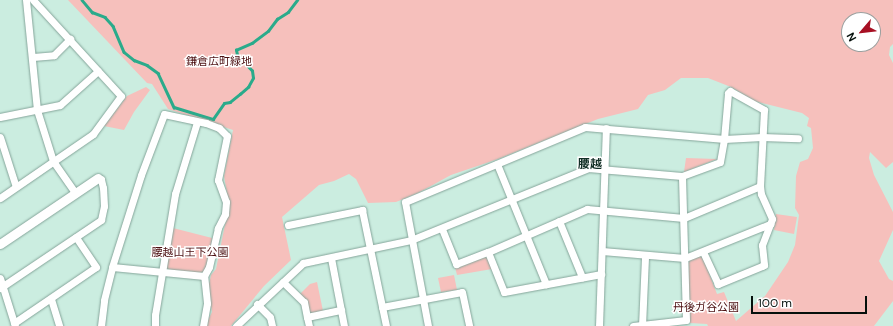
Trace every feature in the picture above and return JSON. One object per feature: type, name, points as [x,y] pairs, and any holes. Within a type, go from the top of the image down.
[{"type":"street","points":[[26,0],[33,57],[37,110],[53,161],[75,193]]},
{"type":"street","points":[[0,198],[93,134],[121,96],[33,0]]},
{"type":"street","points":[[33,57],[54,55],[70,39]]},
{"type":"street","points":[[0,117],[60,105],[98,71]]},
{"type":"street","points":[[236,326],[257,304],[303,263],[411,240],[442,229],[588,168],[682,176],[720,162],[724,139],[728,93],[730,91],[764,110],[760,186],[761,194],[772,219],[762,245],[762,266],[718,284],[703,252]]},
{"type":"street","points":[[101,326],[104,300],[112,268],[141,175],[164,114],[206,123],[219,128],[227,136],[218,180],[226,202],[225,214],[218,228],[209,267],[204,276],[207,303],[204,326]]},
{"type":"street","points":[[155,326],[155,315],[175,194],[197,122]]},
{"type":"street","points":[[428,326],[405,202],[584,127],[724,139],[762,137],[798,138]]},
{"type":"street","points":[[599,326],[606,128]]},
{"type":"street","points":[[0,137],[16,187]]},
{"type":"street","points":[[497,164],[546,284]]},
{"type":"street","points":[[633,326],[686,320],[682,176]]},
{"type":"street","points":[[0,244],[98,178],[101,179],[104,206],[101,220],[1,287]]},
{"type":"street","points":[[442,229],[456,264],[488,252],[586,209],[684,218],[760,186]]},
{"type":"street","points":[[288,224],[361,209],[386,326]]},
{"type":"street","points":[[559,221],[582,277]]},
{"type":"street","points":[[602,251],[645,256],[685,258],[770,224]]},
{"type":"street","points":[[0,278],[1,287],[14,324],[96,267],[76,236]]},
{"type":"street","points":[[488,252],[504,292],[601,274]]},
{"type":"street","points":[[642,326],[645,256]]},
{"type":"street","points":[[331,258],[344,326]]},
{"type":"street","points":[[112,268],[204,276]]},
{"type":"street","points":[[283,282],[304,302],[309,326]]},
{"type":"street","points":[[382,306],[462,292],[469,326]]},
{"type":"street","points":[[51,299],[59,326]]},
{"type":"street","points":[[257,304],[270,318],[272,326]]},
{"type":"street","points":[[307,317],[341,310]]},
{"type":"green space","points":[[68,0],[893,0],[893,44],[890,47],[889,55],[893,63],[893,162],[886,168],[870,152],[869,158],[874,175],[893,212],[893,230],[879,261],[889,279],[893,281],[893,301],[874,326],[708,326],[707,324],[690,323],[688,263],[691,259],[700,256],[703,257],[717,294],[724,292],[736,321],[765,296],[788,262],[795,245],[799,215],[795,208],[796,176],[800,162],[808,159],[813,148],[811,128],[807,126],[809,118],[802,113],[754,101],[731,87],[708,78],[681,78],[665,90],[648,95],[638,109],[598,119],[498,159],[451,175],[418,193],[396,202],[368,203],[356,179],[349,174],[334,181],[319,185],[282,217],[291,260],[264,286],[231,326],[205,326],[212,312],[208,289],[211,275],[216,269],[229,205],[224,176],[233,130],[168,109],[152,84],[147,83]]},
{"type":"green space","points":[[146,87],[150,90],[134,112],[124,130],[104,126],[127,96]]},
{"type":"green space","points":[[686,158],[717,159],[684,172]]},
{"type":"green space","points":[[776,214],[797,217],[794,234],[774,230]]},
{"type":"green space","name":"腰越山王下公園","points":[[173,228],[212,238],[211,253],[204,271],[201,273],[169,270],[166,267]]},
{"type":"green space","points":[[484,256],[487,258],[492,269],[457,275],[455,267]]},
{"type":"green space","points":[[454,275],[457,290],[441,292],[438,278]]},
{"type":"green space","points":[[317,282],[323,311],[312,314],[300,294],[310,284]]},
{"type":"waterway","points":[[82,0],[92,12],[105,17],[113,26],[124,52],[134,60],[147,65],[158,73],[174,107],[213,119],[224,103],[230,102],[240,94],[248,87],[253,78],[252,71],[237,55],[236,50],[252,43],[268,31],[277,19],[288,12],[297,0]]},
{"type":"district","name":"腰越","points":[[590,165]]},
{"type":"park label","name":"鎌倉広町緑地","points":[[219,61]]},
{"type":"park label","name":"丹後ガ谷公園","points":[[706,307]]}]
